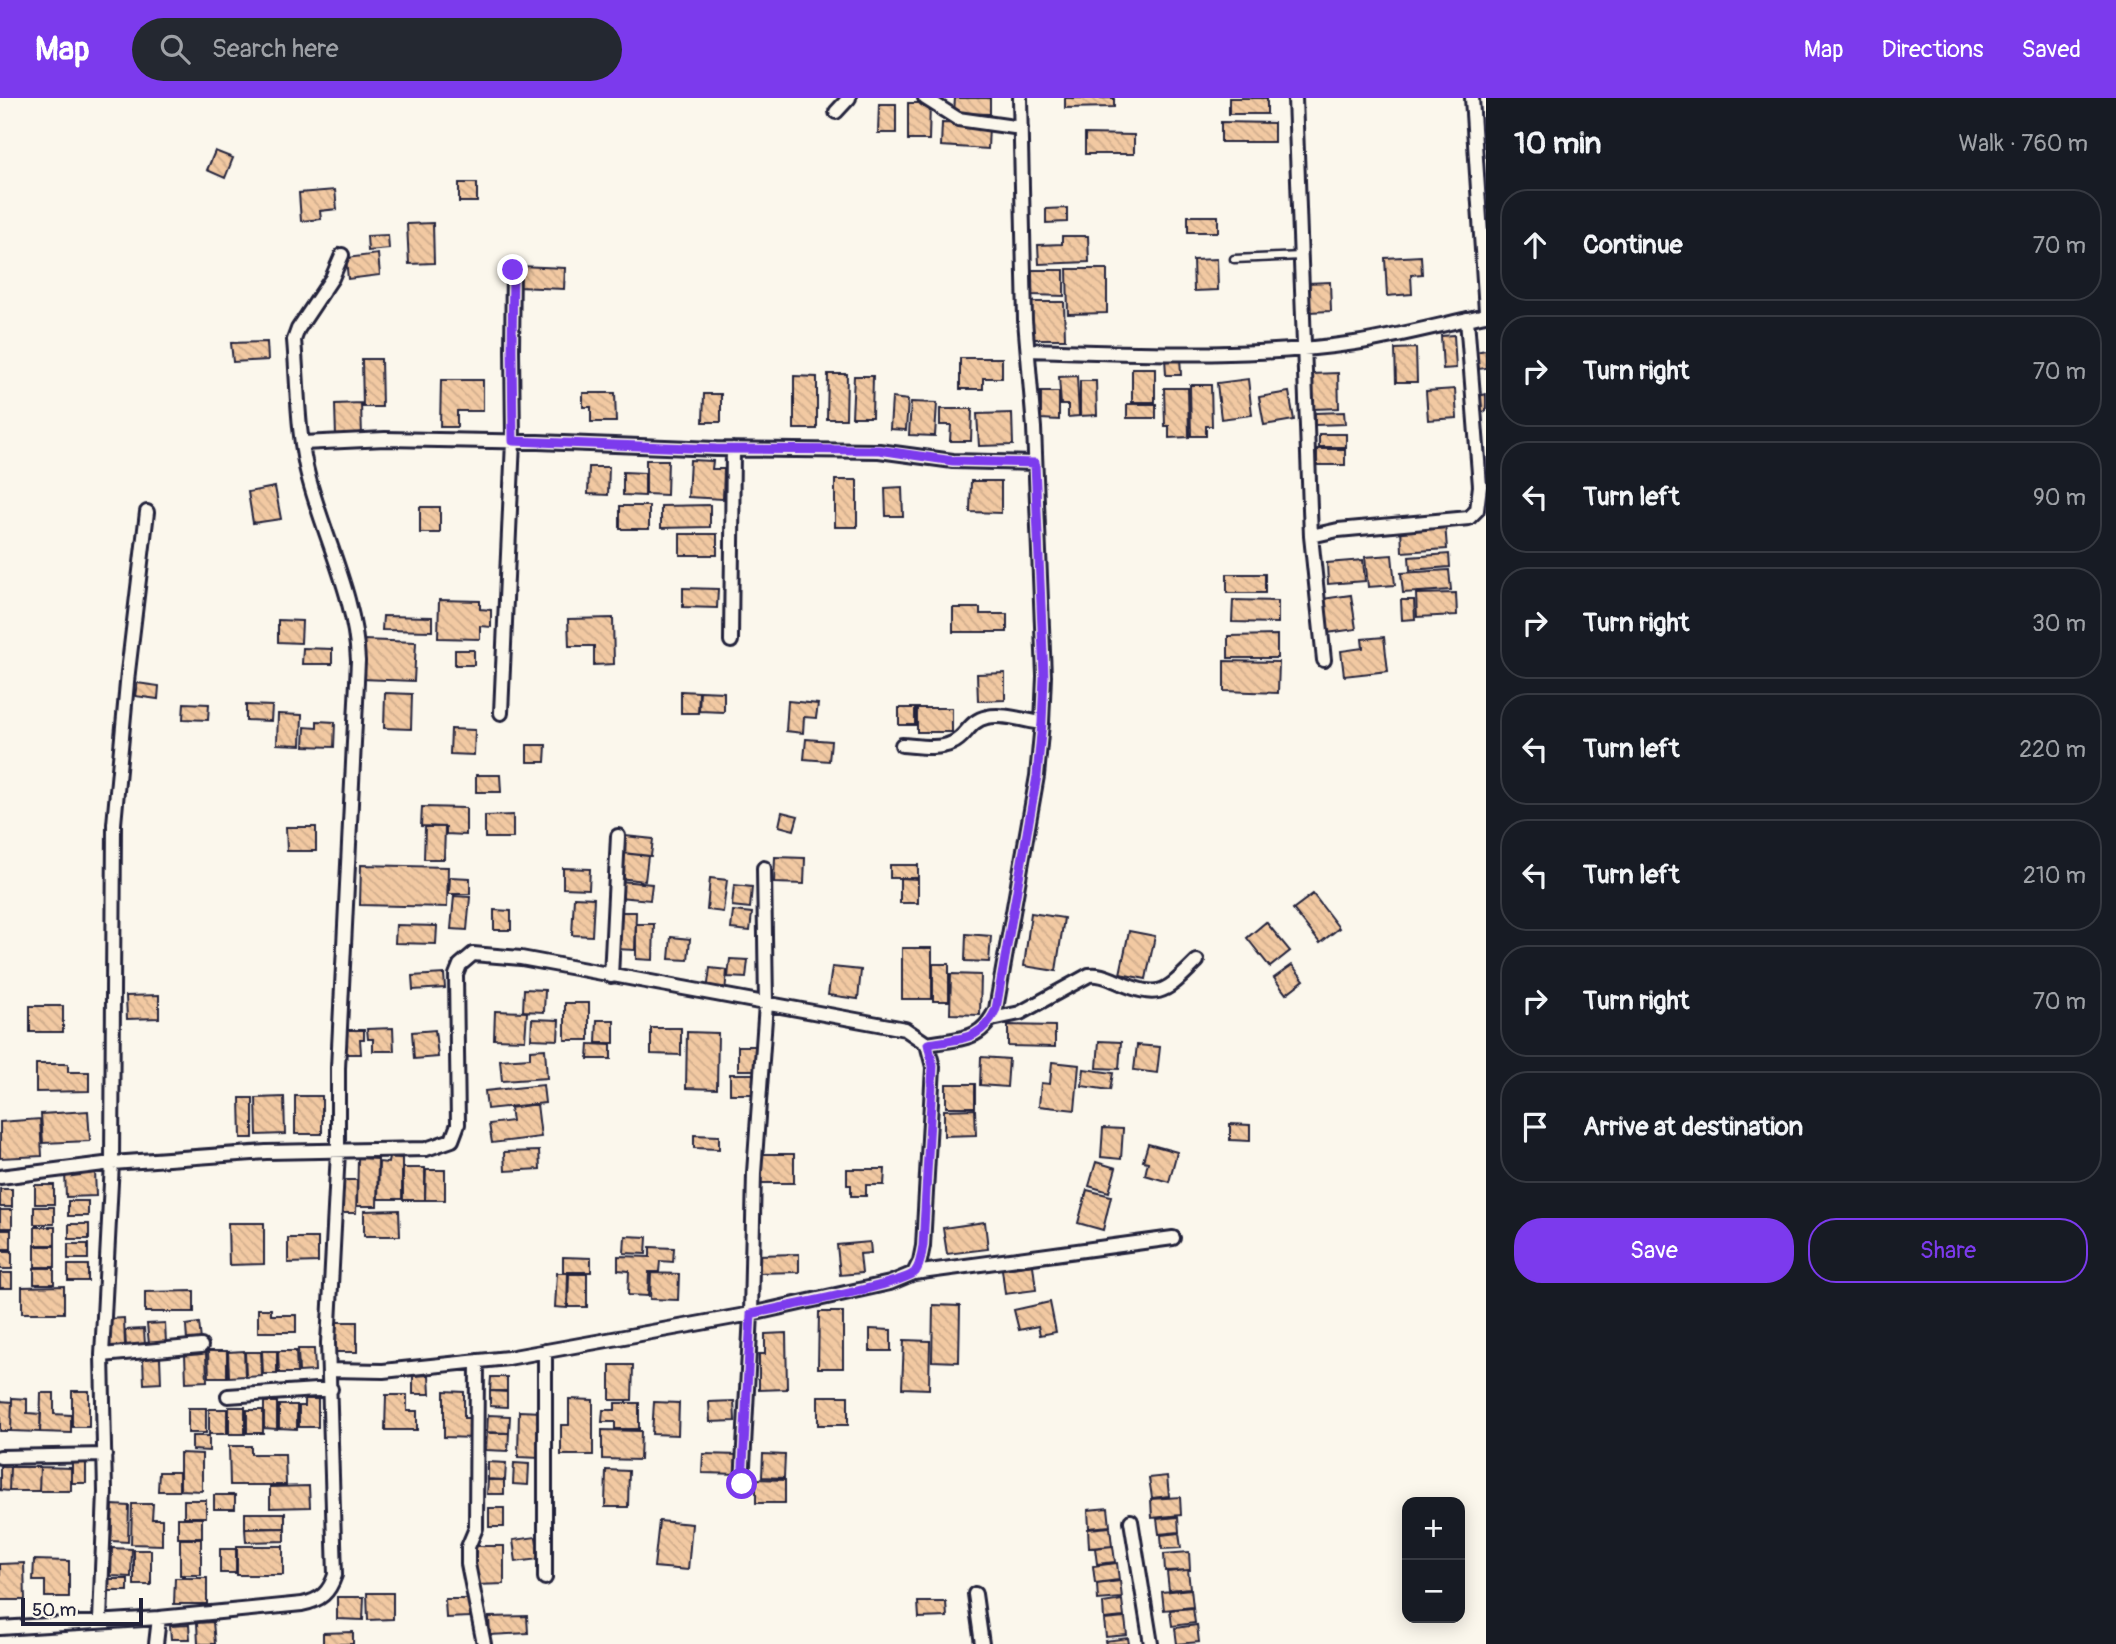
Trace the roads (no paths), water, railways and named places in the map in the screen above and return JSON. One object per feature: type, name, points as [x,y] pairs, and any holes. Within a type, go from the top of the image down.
[{"type":"street","points":[[836,112],[849,98]]},
{"type":"street","points":[[925,98],[958,119],[1021,128]]},
{"type":"street","points":[[0,1177],[112,1163],[266,1152],[426,1149],[452,1140],[458,1124],[456,975],[460,965],[473,954],[521,958],[905,1029],[928,1044],[972,1036],[986,1028],[996,1009],[1037,776],[1044,676],[1028,350],[1020,98]]},
{"type":"street","points":[[1295,98],[1311,536],[1324,660]]},
{"type":"street","points":[[1028,350],[1199,355],[1304,348],[1356,343],[1467,319],[1486,312],[1472,98]]},
{"type":"street","points":[[0,1628],[159,1618],[302,1604],[318,1600],[330,1589],[335,1576],[328,1343],[358,632],[308,477],[294,340],[298,329],[332,278],[342,255]]},
{"type":"street","points":[[501,713],[513,441],[513,270]]},
{"type":"street","points":[[1311,536],[1338,530],[1469,518],[1477,510],[1480,486],[1467,319]]},
{"type":"street","points":[[303,443],[385,439],[733,449],[879,450],[953,461],[1035,463]]},
{"type":"street","points":[[731,641],[733,449]]},
{"type":"street","points":[[100,1621],[105,1455],[102,1355],[112,1163],[114,824],[147,512]]},
{"type":"street","points":[[902,745],[951,744],[973,722],[989,716],[1042,723]]},
{"type":"street","points":[[611,976],[618,836]]},
{"type":"street","points":[[742,1484],[751,1314],[754,1173],[766,1004],[764,868]]},
{"type":"street","points":[[992,1018],[1020,1013],[1089,975],[1097,974],[1144,992],[1160,993],[1169,988],[1197,961]]},
{"type":"street","points":[[914,1273],[923,1246],[933,1066],[928,1044]]},
{"type":"street","points":[[330,1370],[383,1371],[545,1351],[751,1314],[890,1283],[914,1273],[1173,1238]]},
{"type":"street","points":[[102,1355],[201,1346]]},
{"type":"street","points":[[545,1351],[545,1578]]},
{"type":"street","points":[[477,1361],[476,1528],[468,1547],[468,1564],[484,1644]]},
{"type":"street","points":[[228,1396],[331,1389]]},
{"type":"street","points":[[0,1457],[105,1455]]},
{"type":"street","points":[[1131,1521],[1151,1644]]},
{"type":"street","points":[[975,1594],[982,1644]]},
{"type":"street","points":[[156,1644],[159,1618]]},
{"type":"lane","points":[[1234,259],[1301,256]]}]
